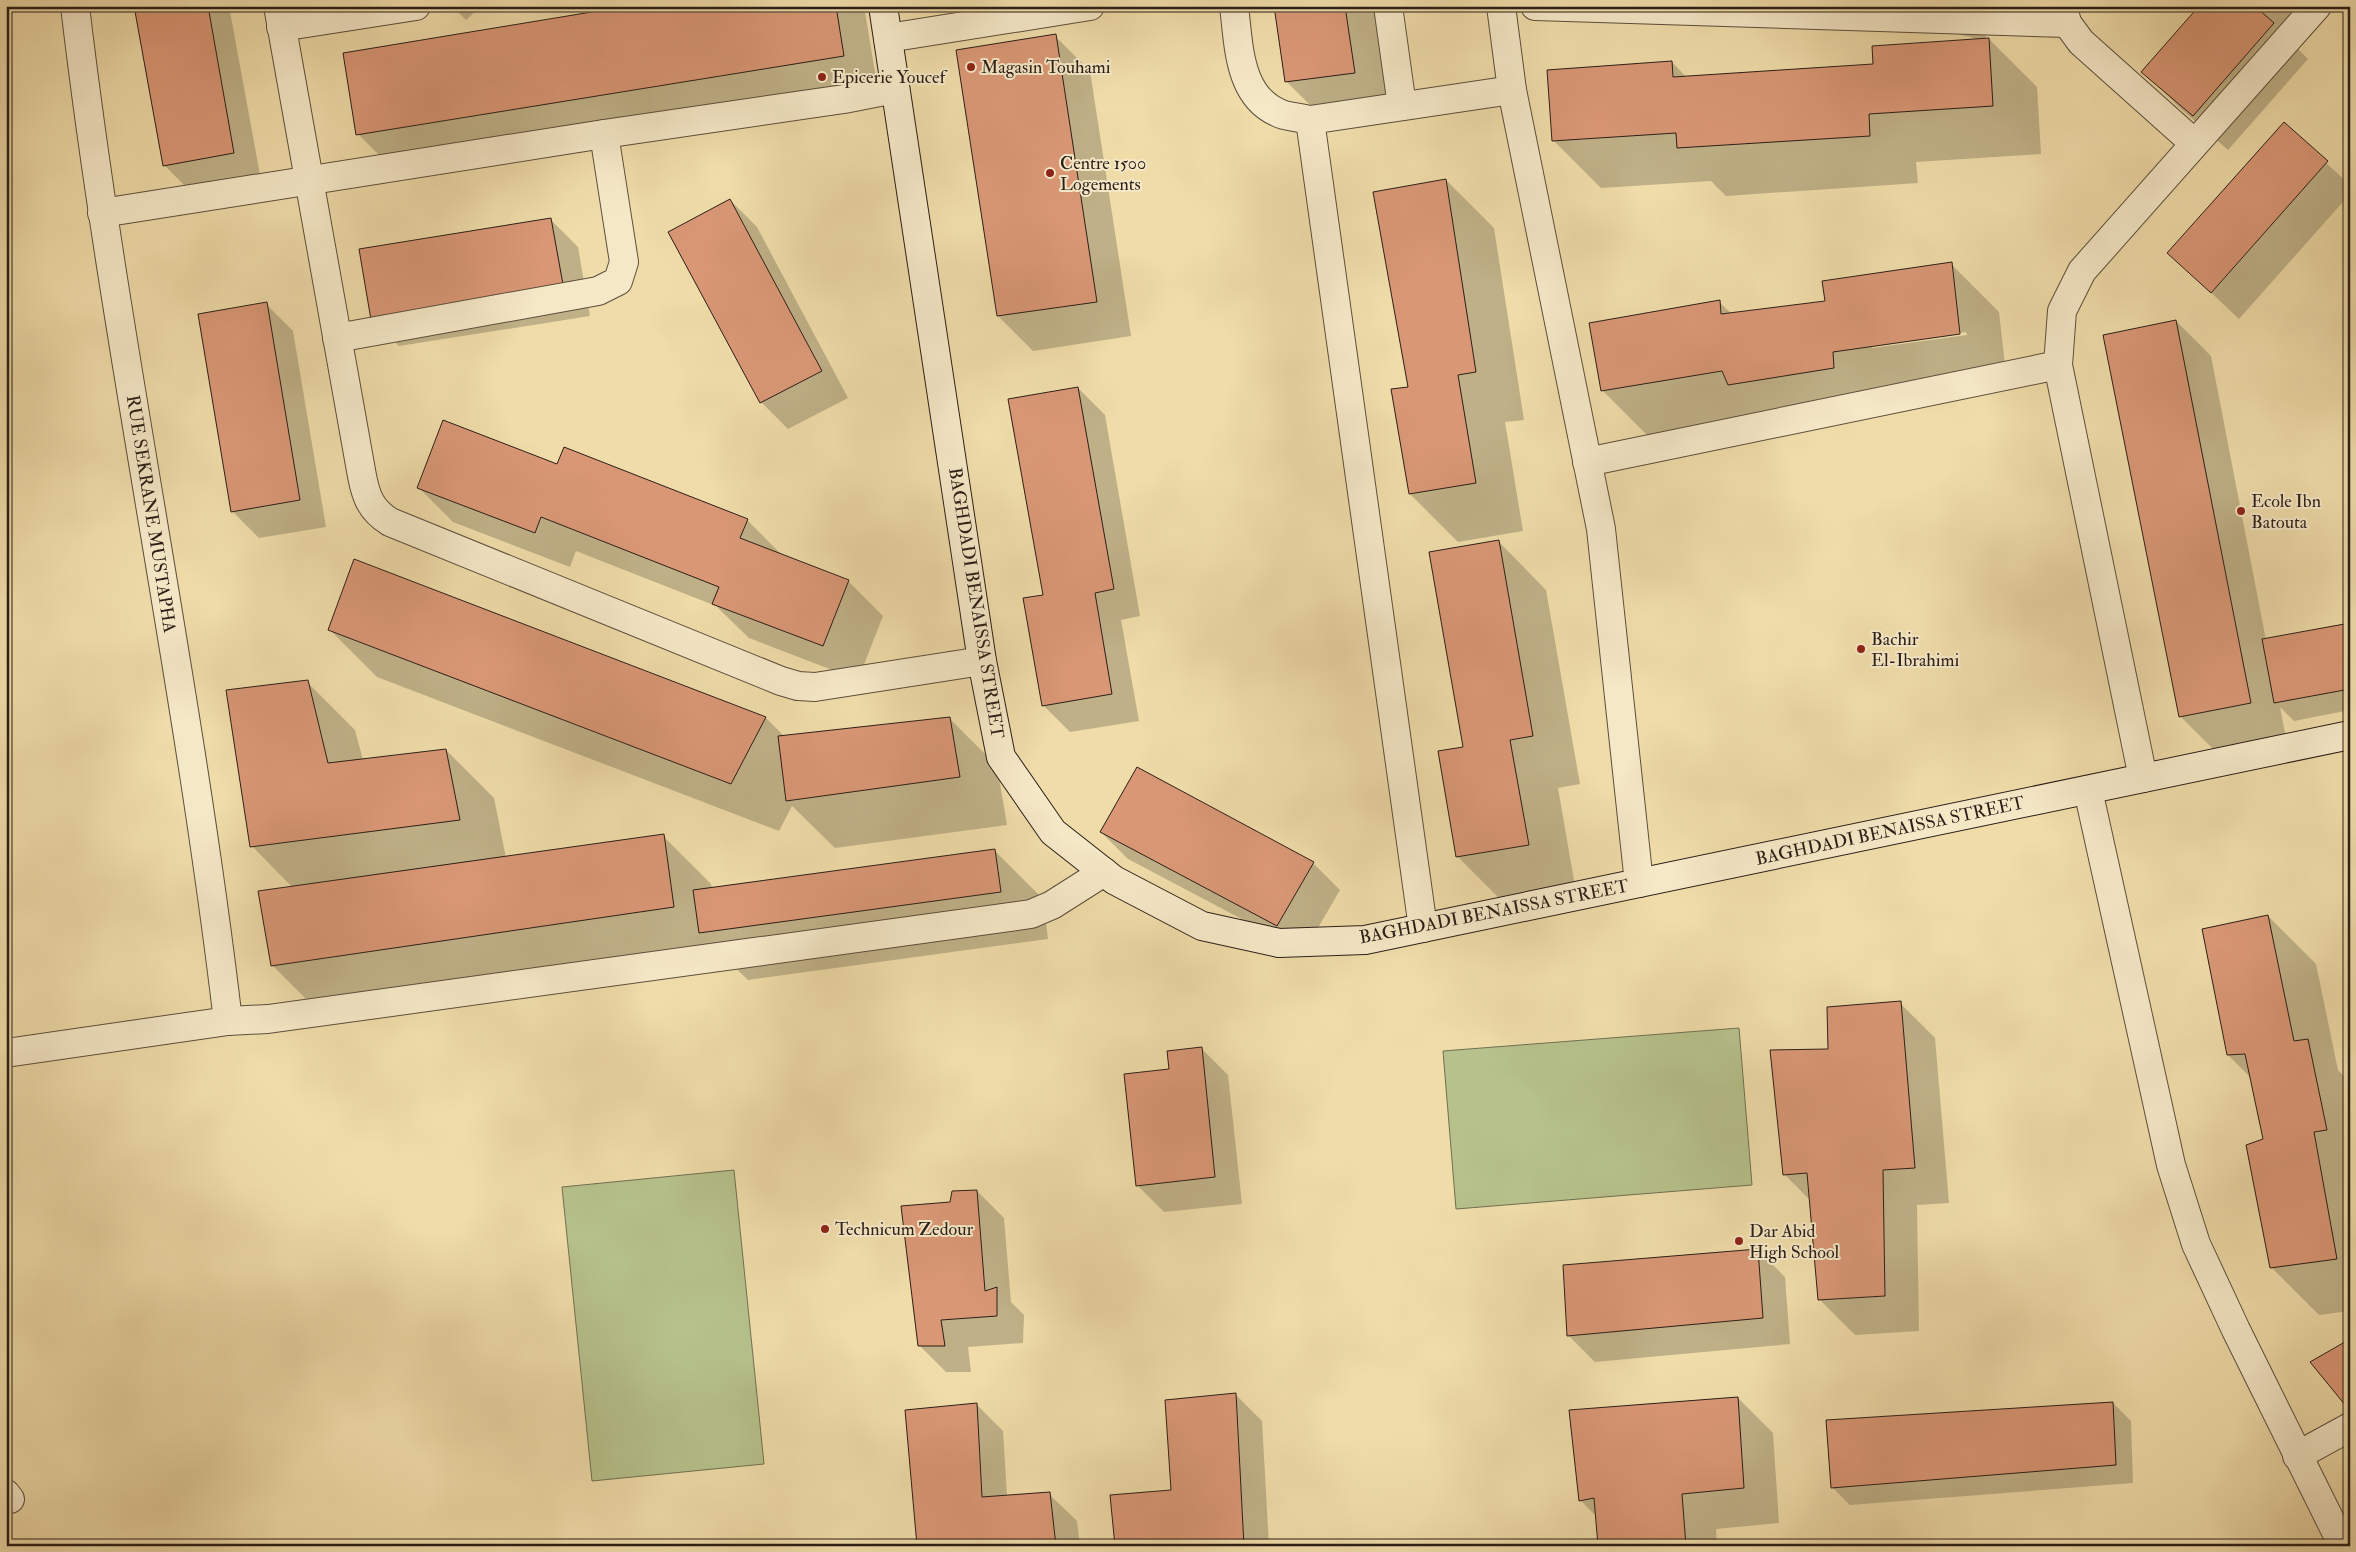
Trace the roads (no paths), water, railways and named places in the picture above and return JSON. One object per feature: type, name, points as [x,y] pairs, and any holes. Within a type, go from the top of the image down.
[{"type":"street","name":"RUE SEKRANE MUSTAPHA","points":[[75,6],[102,213],[190,759],[228,1021]]},
{"type":"street","points":[[416,6],[279,17],[366,496],[376,512],[390,522],[781,681],[798,686],[815,687],[982,662]]},
{"type":"street","name":"BAGHDADI BENAISSA STREET","points":[[884,6],[982,662],[1001,756],[1053,832],[1114,880],[1202,926],[1279,942],[1365,940],[2350,735]]},
{"type":"street","points":[[888,38],[1090,6]]},
{"type":"street","points":[[1234,6],[1241,62],[1250,88],[1270,108],[1284,115],[1310,120],[1512,90]]},
{"type":"street","points":[[1388,6],[1402,106]]},
{"type":"street","points":[[1501,6],[1512,90],[1601,529],[1639,883]]},
{"type":"street","points":[[1536,6],[2065,15],[2081,42],[2194,143]]},
{"type":"street","points":[[2143,778],[2058,365],[2062,311],[2082,271],[2317,6]]},
{"type":"street","points":[[102,213],[895,89]]},
{"type":"street","points":[[1310,120],[1423,928]]},
{"type":"street","points":[[337,338],[598,291],[611,286],[622,274],[624,262],[604,134]]},
{"type":"street","points":[[1587,462],[2058,365]]},
{"type":"street","points":[[2088,790],[2171,1165],[2196,1244],[2297,1456],[2343,1546]]},
{"type":"street","points":[[6,1053],[228,1021],[278,1018],[1031,914],[1052,905],[1104,872]]},
{"type":"street","points":[[2297,1456],[2350,1428]]},
{"type":"place","name":"Magasin Touhami","points":[[971,67]]},
{"type":"place","name":"Epicerie Youcef","points":[[822,77]]},
{"type":"place","name":"Centre 1500 Logements","points":[[1050,173]]},
{"type":"place","name":"Ecole Ibn Batouta","points":[[2241,511]]},
{"type":"place","name":"Bachir El-Ibrahimi","points":[[1861,649]]},
{"type":"place","name":"Technicum Zedour","points":[[825,1229]]},
{"type":"place","name":"Dar Abid High School","points":[[1739,1241]]}]
